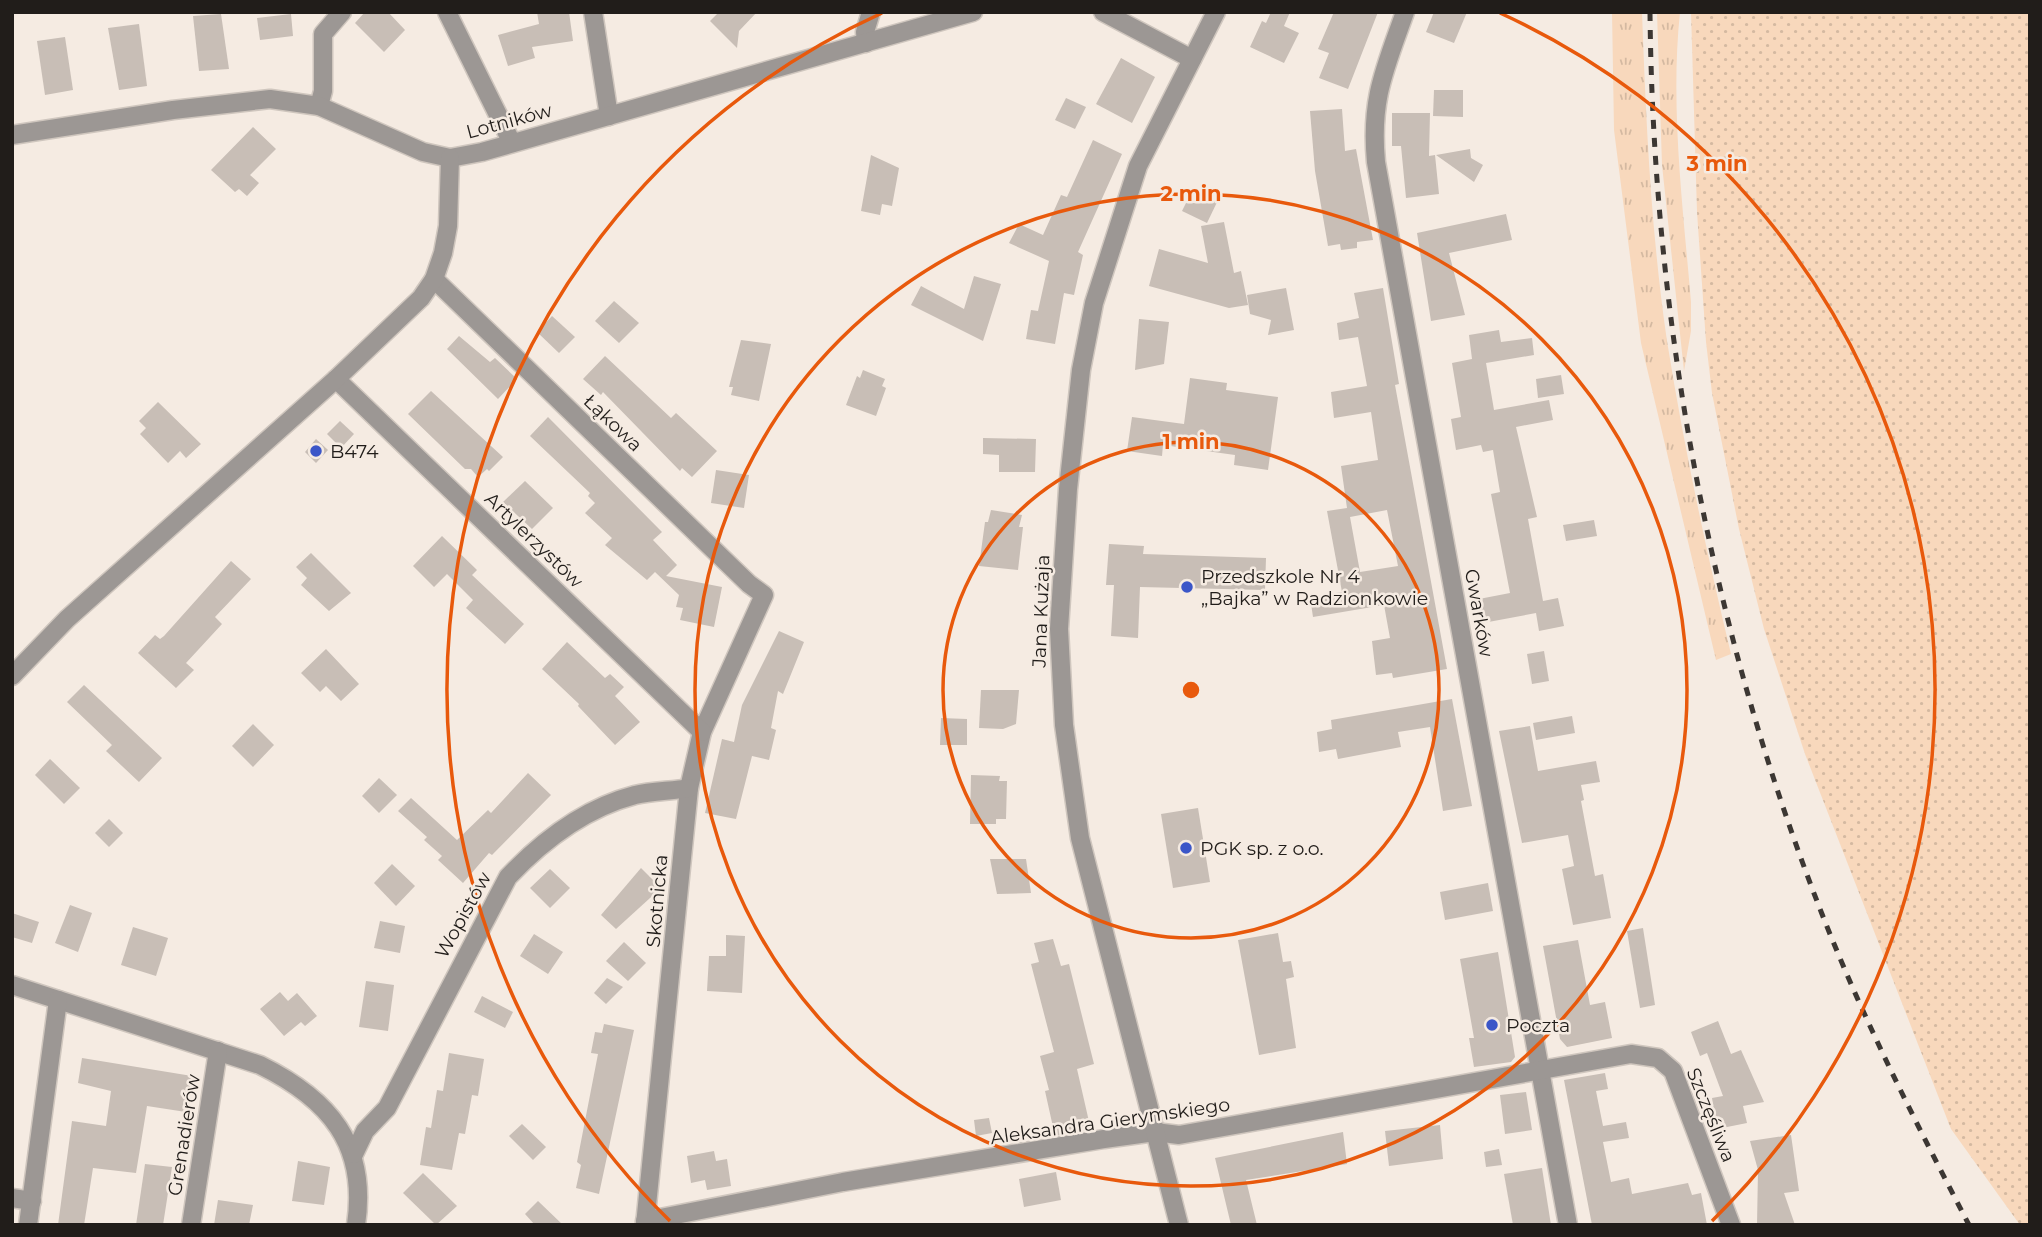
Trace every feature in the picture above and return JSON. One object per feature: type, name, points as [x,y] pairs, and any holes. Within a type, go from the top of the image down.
[{"type":"street","points":[[319,106],[323,91],[323,34],[342,12]]},
{"type":"street","points":[[447,12],[512,143]]},
{"type":"street","points":[[593,12],[609,116]]},
{"type":"street","points":[[866,43],[865,32],[871,12]]},
{"type":"street","name":"Lotników","points":[[12,135],[240,101],[270,99],[319,106],[423,152],[450,158],[609,116],[973,12]]},
{"type":"street","points":[[1103,12],[1192,59]]},
{"type":"street","name":"Jana Kużaja","points":[[1179,1225],[1080,838],[1064,725],[1059,629],[1068,489],[1081,370],[1094,303],[1138,166],[1216,12]]},
{"type":"street","name":"Gwarków","points":[[1405,12],[1380,79],[1374,106],[1376,162],[1568,1225]]},
{"type":"street","points":[[12,676],[67,619],[405,316],[434,279],[449,226],[450,158]]},
{"type":"street","name":"Łąkowa","points":[[434,279],[749,584],[764,595]]},
{"type":"street","name":"Artylerzystów","points":[[336,379],[702,732]]},
{"type":"street","name":"Skotnicka","points":[[645,1223],[690,788],[702,732],[764,595]]},
{"type":"street","name":"Wopistów","points":[[354,1154],[365,1130],[387,1108],[508,877],[537,846],[608,803],[638,794],[690,788]]},
{"type":"street","points":[[12,985],[260,1065],[307,1092],[327,1110],[354,1154],[358,1178],[356,1225]]},
{"type":"street","points":[[28,1225],[58,1000]]},
{"type":"street","name":"Grenadierów","points":[[191,1225],[218,1051]]},
{"type":"street","name":"Szczęśliwa","points":[[1541,1071],[1631,1054],[1658,1058],[1673,1071],[1683,1093],[1731,1225]]},
{"type":"street","name":"Aleksandra Gierymskiego","points":[[645,1223],[807,1191],[830,1184],[1155,1132],[1180,1135],[1541,1071]]},
{"type":"street","points":[[12,1198],[32,1201]]},
{"type":"green space","points":[[1612,12],[1642,12],[1647,136],[1661,300],[1696,498],[1731,654],[1716,660],[1641,343],[1614,130]]},
{"type":"green space","points":[[1657,12],[1680,12],[1677,121],[1691,302],[1691,331],[1684,371],[1662,165]]},
{"type":"green space","points":[[1691,12],[2030,12],[2030,1225],[2020,1225],[1951,1129],[1805,754],[1764,629],[1739,529],[1712,393],[1697,212]]},
{"type":"building","points":[[365,12],[388,12],[405,30],[384,52],[355,23]]},
{"type":"building","points":[[537,12],[569,12],[573,41],[532,47],[535,58],[508,66],[498,35],[539,24]]},
{"type":"building","points":[[719,12],[757,12],[739,31],[737,48],[710,21]]},
{"type":"building","points":[[1271,12],[1290,12],[1284,26],[1299,33],[1284,63],[1250,47],[1262,21],[1266,23]]},
{"type":"building","points":[[1334,12],[1378,12],[1348,89],[1319,78],[1329,53],[1318,49]]},
{"type":"building","points":[[1434,12],[1467,12],[1454,43],[1426,32]]},
{"type":"building","points":[[221,14],[229,69],[199,71],[193,16]]},
{"type":"building","points":[[291,14],[293,36],[260,40],[257,18]]},
{"type":"building","points":[[139,24],[147,86],[119,90],[108,28]]},
{"type":"building","points":[[65,37],[73,90],[45,95],[37,41]]},
{"type":"building","points":[[1121,58],[1155,77],[1132,123],[1096,104]]},
{"type":"building","points":[[1434,90],[1463,90],[1463,117],[1433,116]]},
{"type":"building","points":[[1066,98],[1086,107],[1075,129],[1055,120]]},
{"type":"building","points":[[1342,109],[1345,151],[1356,149],[1373,240],[1357,242],[1357,248],[1341,250],[1340,244],[1328,246],[1315,171],[1310,111]]},
{"type":"building","points":[[1392,113],[1430,113],[1429,156],[1435,155],[1439,194],[1406,198],[1401,146],[1392,146]]},
{"type":"building","points":[[253,127],[276,149],[250,175],[259,183],[247,196],[239,189],[235,192],[211,170]]},
{"type":"building","points":[[1093,140],[1122,154],[1078,252],[1083,255],[1074,295],[1064,293],[1055,344],[1026,339],[1031,310],[1038,311],[1049,261],[1009,243],[1019,224],[1043,235],[1061,195],[1067,197]]},
{"type":"building","points":[[1470,149],[1471,158],[1483,165],[1474,182],[1436,155]]},
{"type":"building","points":[[871,155],[899,168],[892,206],[882,204],[880,215],[861,211]]},
{"type":"building","points":[[1194,187],[1219,198],[1207,223],[1182,211]]},
{"type":"building","points":[[1506,214],[1512,240],[1449,253],[1465,315],[1431,321],[1417,233]]},
{"type":"building","points":[[1224,222],[1234,273],[1241,271],[1248,305],[1229,308],[1149,286],[1159,249],[1208,263],[1201,226]]},
{"type":"building","points":[[974,276],[1001,284],[983,341],[911,305],[921,286],[964,309]]},
{"type":"building","points":[[1286,288],[1294,330],[1268,335],[1271,320],[1250,314],[1247,295]]},
{"type":"building","points":[[1383,288],[1399,384],[1395,385],[1447,669],[1393,678],[1392,673],[1376,675],[1372,641],[1390,638],[1384,605],[1313,617],[1310,597],[1342,592],[1327,511],[1347,508],[1341,466],[1378,460],[1371,412],[1334,418],[1331,392],[1367,386],[1358,337],[1339,340],[1337,323],[1359,318],[1354,293]],"holes":[[[1387,510],[1398,566],[1360,572],[1350,517]]]},
{"type":"building","points":[[614,301],[639,323],[619,343],[595,321]]},
{"type":"building","points":[[552,316],[575,337],[559,353],[537,332]]},
{"type":"building","points":[[1139,319],[1169,322],[1164,364],[1135,370]]},
{"type":"building","points":[[1499,330],[1501,342],[1532,338],[1534,355],[1486,363],[1494,410],[1549,400],[1553,420],[1516,427],[1537,517],[1528,519],[1543,601],[1558,598],[1564,626],[1539,631],[1536,613],[1483,623],[1479,599],[1510,593],[1491,494],[1500,492],[1493,450],[1483,452],[1481,445],[1456,450],[1451,419],[1461,417],[1452,363],[1472,359],[1469,335]]},
{"type":"building","points":[[459,336],[490,362],[495,358],[517,379],[498,399],[447,349]]},
{"type":"building","points":[[741,340],[771,344],[759,401],[731,395],[733,387],[729,387]]},
{"type":"building","points":[[605,356],[671,418],[676,413],[717,451],[692,477],[682,468],[680,471],[603,392],[601,395],[583,379]]},
{"type":"building","points":[[863,370],[885,379],[882,386],[886,388],[876,416],[846,405],[857,376],[860,378]]},
{"type":"building","points":[[1561,375],[1564,394],[1538,398],[1536,379]]},
{"type":"building","points":[[1190,378],[1227,383],[1226,390],[1278,397],[1268,470],[1234,465],[1235,455],[1163,445],[1162,456],[1127,451],[1132,417],[1184,424]]},
{"type":"building","points":[[431,391],[503,457],[489,471],[487,469],[478,477],[471,469],[465,469],[408,414]]},
{"type":"building","points":[[158,402],[201,444],[186,458],[180,451],[168,463],[140,434],[146,428],[139,421]]},
{"type":"building","points":[[548,417],[662,532],[653,540],[677,565],[666,576],[722,587],[714,627],[680,620],[683,608],[676,607],[679,595],[655,572],[647,580],[605,545],[612,538],[585,513],[595,503],[588,496],[590,493],[530,436]]},
{"type":"building","points":[[340,421],[354,434],[341,448],[327,434]]},
{"type":"building","points":[[983,438],[1036,439],[1035,472],[999,472],[999,455],[983,454]]},
{"type":"building","name":"B474","points":[[316,439],[328,450],[316,463],[305,452]]},
{"type":"building","points":[[716,470],[749,475],[744,508],[711,503]]},
{"type":"building","points":[[525,481],[553,508],[532,529],[503,502]]},
{"type":"building","points":[[991,510],[1022,515],[1019,527],[1023,527],[1018,570],[979,566],[985,522],[988,522]]},
{"type":"building","points":[[1594,520],[1597,536],[1566,541],[1563,525]]},
{"type":"building","points":[[442,536],[477,570],[472,575],[524,624],[505,644],[466,608],[473,600],[447,574],[434,587],[413,566]]},
{"type":"building","points":[[1109,544],[1144,546],[1143,554],[1266,558],[1265,590],[1140,587],[1138,638],[1111,636],[1114,585],[1106,585]]},
{"type":"building","points":[[311,553],[351,593],[329,611],[301,585],[307,578],[296,567]]},
{"type":"building","points":[[231,561],[251,579],[215,617],[222,624],[186,663],[194,670],[176,688],[138,653],[155,635],[160,639],[164,636]]},
{"type":"building","points":[[779,631],[804,642],[783,694],[778,691],[771,728],[776,730],[769,760],[752,756],[736,819],[705,813],[722,739],[734,742],[742,705]]},
{"type":"building","points":[[567,642],[605,678],[610,674],[624,687],[615,696],[640,722],[615,745],[579,704],[542,669]]},
{"type":"building","points":[[326,649],[359,684],[341,701],[326,686],[320,692],[301,673]]},
{"type":"building","points":[[1544,651],[1549,681],[1532,684],[1527,654]]},
{"type":"building","points":[[84,685],[162,758],[139,782],[106,751],[112,745],[67,702]]},
{"type":"building","points":[[981,690],[1019,690],[1016,724],[1003,729],[979,728]]},
{"type":"building","points":[[1452,699],[1472,806],[1443,811],[1430,727],[1398,732],[1401,747],[1338,759],[1336,749],[1319,752],[1317,732],[1332,729],[1331,720]]},
{"type":"building","points":[[1572,716],[1575,733],[1536,740],[1533,723]]},
{"type":"building","points":[[941,718],[967,719],[967,745],[940,745]]},
{"type":"building","points":[[253,724],[274,745],[253,767],[232,746]]},
{"type":"building","points":[[1530,726],[1538,771],[1596,761],[1600,782],[1581,785],[1584,800],[1581,801],[1595,876],[1603,874],[1611,918],[1573,925],[1562,869],[1574,866],[1568,835],[1522,843],[1499,731]]},
{"type":"building","points":[[50,759],[80,788],[64,804],[35,775]]},
{"type":"building","points":[[528,773],[551,795],[492,855],[489,853],[463,883],[438,860],[442,856],[424,840],[427,837],[398,811],[411,798],[457,840],[488,810],[491,813]]},
{"type":"building","points":[[971,775],[1000,776],[999,781],[1007,781],[1006,819],[996,819],[996,824],[970,824]]},
{"type":"building","points":[[379,778],[397,795],[379,813],[362,796]]},
{"type":"building","name":"PGK sp. z o.o.","points":[[1198,808],[1210,882],[1173,888],[1161,814]]},
{"type":"building","points":[[109,819],[123,833],[109,847],[95,833]]},
{"type":"building","points":[[990,859],[1026,859],[1031,893],[997,894]]},
{"type":"building","points":[[392,864],[415,886],[396,906],[374,883]]},
{"type":"building","points":[[641,868],[661,888],[616,929],[601,915]]},
{"type":"building","points":[[550,869],[570,888],[550,908],[530,888]]},
{"type":"building","points":[[1488,883],[1493,911],[1445,920],[1440,892]]},
{"type":"building","points":[[70,905],[92,913],[78,952],[55,943]]},
{"type":"building","points":[[12,913],[39,922],[32,943],[12,937]]},
{"type":"building","points":[[380,921],[405,926],[400,953],[374,948]]},
{"type":"building","points":[[133,927],[168,938],[156,976],[121,965]]},
{"type":"building","points":[[1643,928],[1655,1005],[1640,1008],[1627,931]]},
{"type":"building","points":[[1278,933],[1283,962],[1291,961],[1294,977],[1286,979],[1296,1048],[1259,1055],[1238,940]]},
{"type":"building","points":[[534,934],[563,952],[548,974],[520,956]]},
{"type":"building","points":[[726,935],[745,936],[742,993],[707,991],[709,956],[726,956]]},
{"type":"building","points":[[1053,939],[1061,966],[1069,964],[1094,1064],[1077,1069],[1090,1126],[1087,1130],[1055,1136],[1045,1091],[1049,1090],[1040,1056],[1054,1052],[1031,964],[1039,962],[1034,943]]},
{"type":"building","points":[[1578,940],[1590,1005],[1605,1002],[1612,1038],[1567,1047],[1560,1039],[1543,946]]},
{"type":"building","points":[[624,942],[646,963],[628,981],[606,961]]},
{"type":"building","points":[[1498,952],[1515,1057],[1511,1062],[1474,1067],[1469,1038],[1474,1038],[1460,959]]},
{"type":"building","points":[[607,978],[623,987],[606,1004],[594,993]]},
{"type":"building","points":[[366,981],[394,985],[388,1031],[359,1027]]},
{"type":"building","points":[[280,992],[288,1001],[297,993],[317,1016],[305,1026],[301,1022],[284,1036],[260,1009]]},
{"type":"building","points":[[482,996],[513,1012],[505,1028],[474,1012]]},
{"type":"building","points":[[1718,1021],[1731,1054],[1741,1050],[1764,1102],[1743,1106],[1747,1123],[1717,1129],[1712,1098],[1723,1096],[1707,1053],[1700,1056],[1691,1032]]},
{"type":"building","points":[[604,1024],[634,1030],[599,1194],[576,1188],[581,1165],[577,1162],[598,1054],[591,1053],[595,1032],[602,1033]]},
{"type":"building","points":[[449,1053],[484,1059],[478,1096],[472,1095],[465,1134],[459,1133],[452,1170],[420,1165],[426,1127],[431,1128],[437,1090],[443,1091]]},
{"type":"building","points":[[82,1058],[192,1076],[186,1112],[147,1106],[136,1173],[93,1168],[84,1225],[58,1225],[72,1121],[106,1126],[111,1091],[78,1083]]},
{"type":"building","points":[[1605,1073],[1608,1089],[1596,1091],[1603,1126],[1626,1122],[1629,1138],[1603,1142],[1611,1182],[1629,1178],[1632,1194],[1688,1183],[1692,1195],[1701,1193],[1707,1225],[1592,1225],[1564,1080]]},
{"type":"building","points":[[1526,1092],[1532,1130],[1505,1134],[1500,1095]]},
{"type":"building","points":[[989,1118],[992,1133],[976,1136],[974,1120]]},
{"type":"building","points":[[522,1124],[546,1147],[533,1160],[509,1136]]},
{"type":"building","points":[[1440,1125],[1443,1159],[1389,1166],[1385,1131]]},
{"type":"building","points":[[1343,1132],[1347,1164],[1246,1180],[1257,1225],[1231,1225],[1215,1158]]},
{"type":"building","points":[[1791,1135],[1799,1191],[1784,1193],[1795,1225],[1757,1225],[1758,1170],[1750,1141]]},
{"type":"building","points":[[1499,1149],[1502,1165],[1486,1167],[1484,1152]]},
{"type":"building","points":[[714,1151],[716,1161],[727,1159],[731,1186],[707,1190],[705,1180],[691,1183],[687,1156]]},
{"type":"building","points":[[298,1161],[330,1167],[324,1205],[292,1201]]},
{"type":"building","points":[[145,1164],[172,1167],[163,1225],[136,1225]]},
{"type":"building","points":[[1542,1168],[1551,1225],[1513,1225],[1504,1174]]},
{"type":"building","points":[[1056,1172],[1061,1200],[1024,1207],[1019,1179]]},
{"type":"building","points":[[423,1173],[457,1206],[436,1225],[403,1193]]},
{"type":"building","points":[[218,1200],[253,1205],[249,1225],[214,1225]]},
{"type":"building","points":[[538,1201],[563,1225],[535,1225],[525,1214]]},
{"type":"railway","points":[[1650,12],[1662,242],[1676,357],[1695,471],[1719,584],[1748,696],[1783,806],[1838,954],[1891,1071],[1969,1225]]},
{"type":"place","name":"B474","points":[[316,451]]},
{"type":"place","name":"Przedszkole Nr 4 „Bajka” w Radzionkowie","points":[[1187,587]]},
{"type":"place","name":"PGK sp. z o.o.","points":[[1186,848]]},
{"type":"place","name":"Poczta","points":[[1492,1025]]}]
